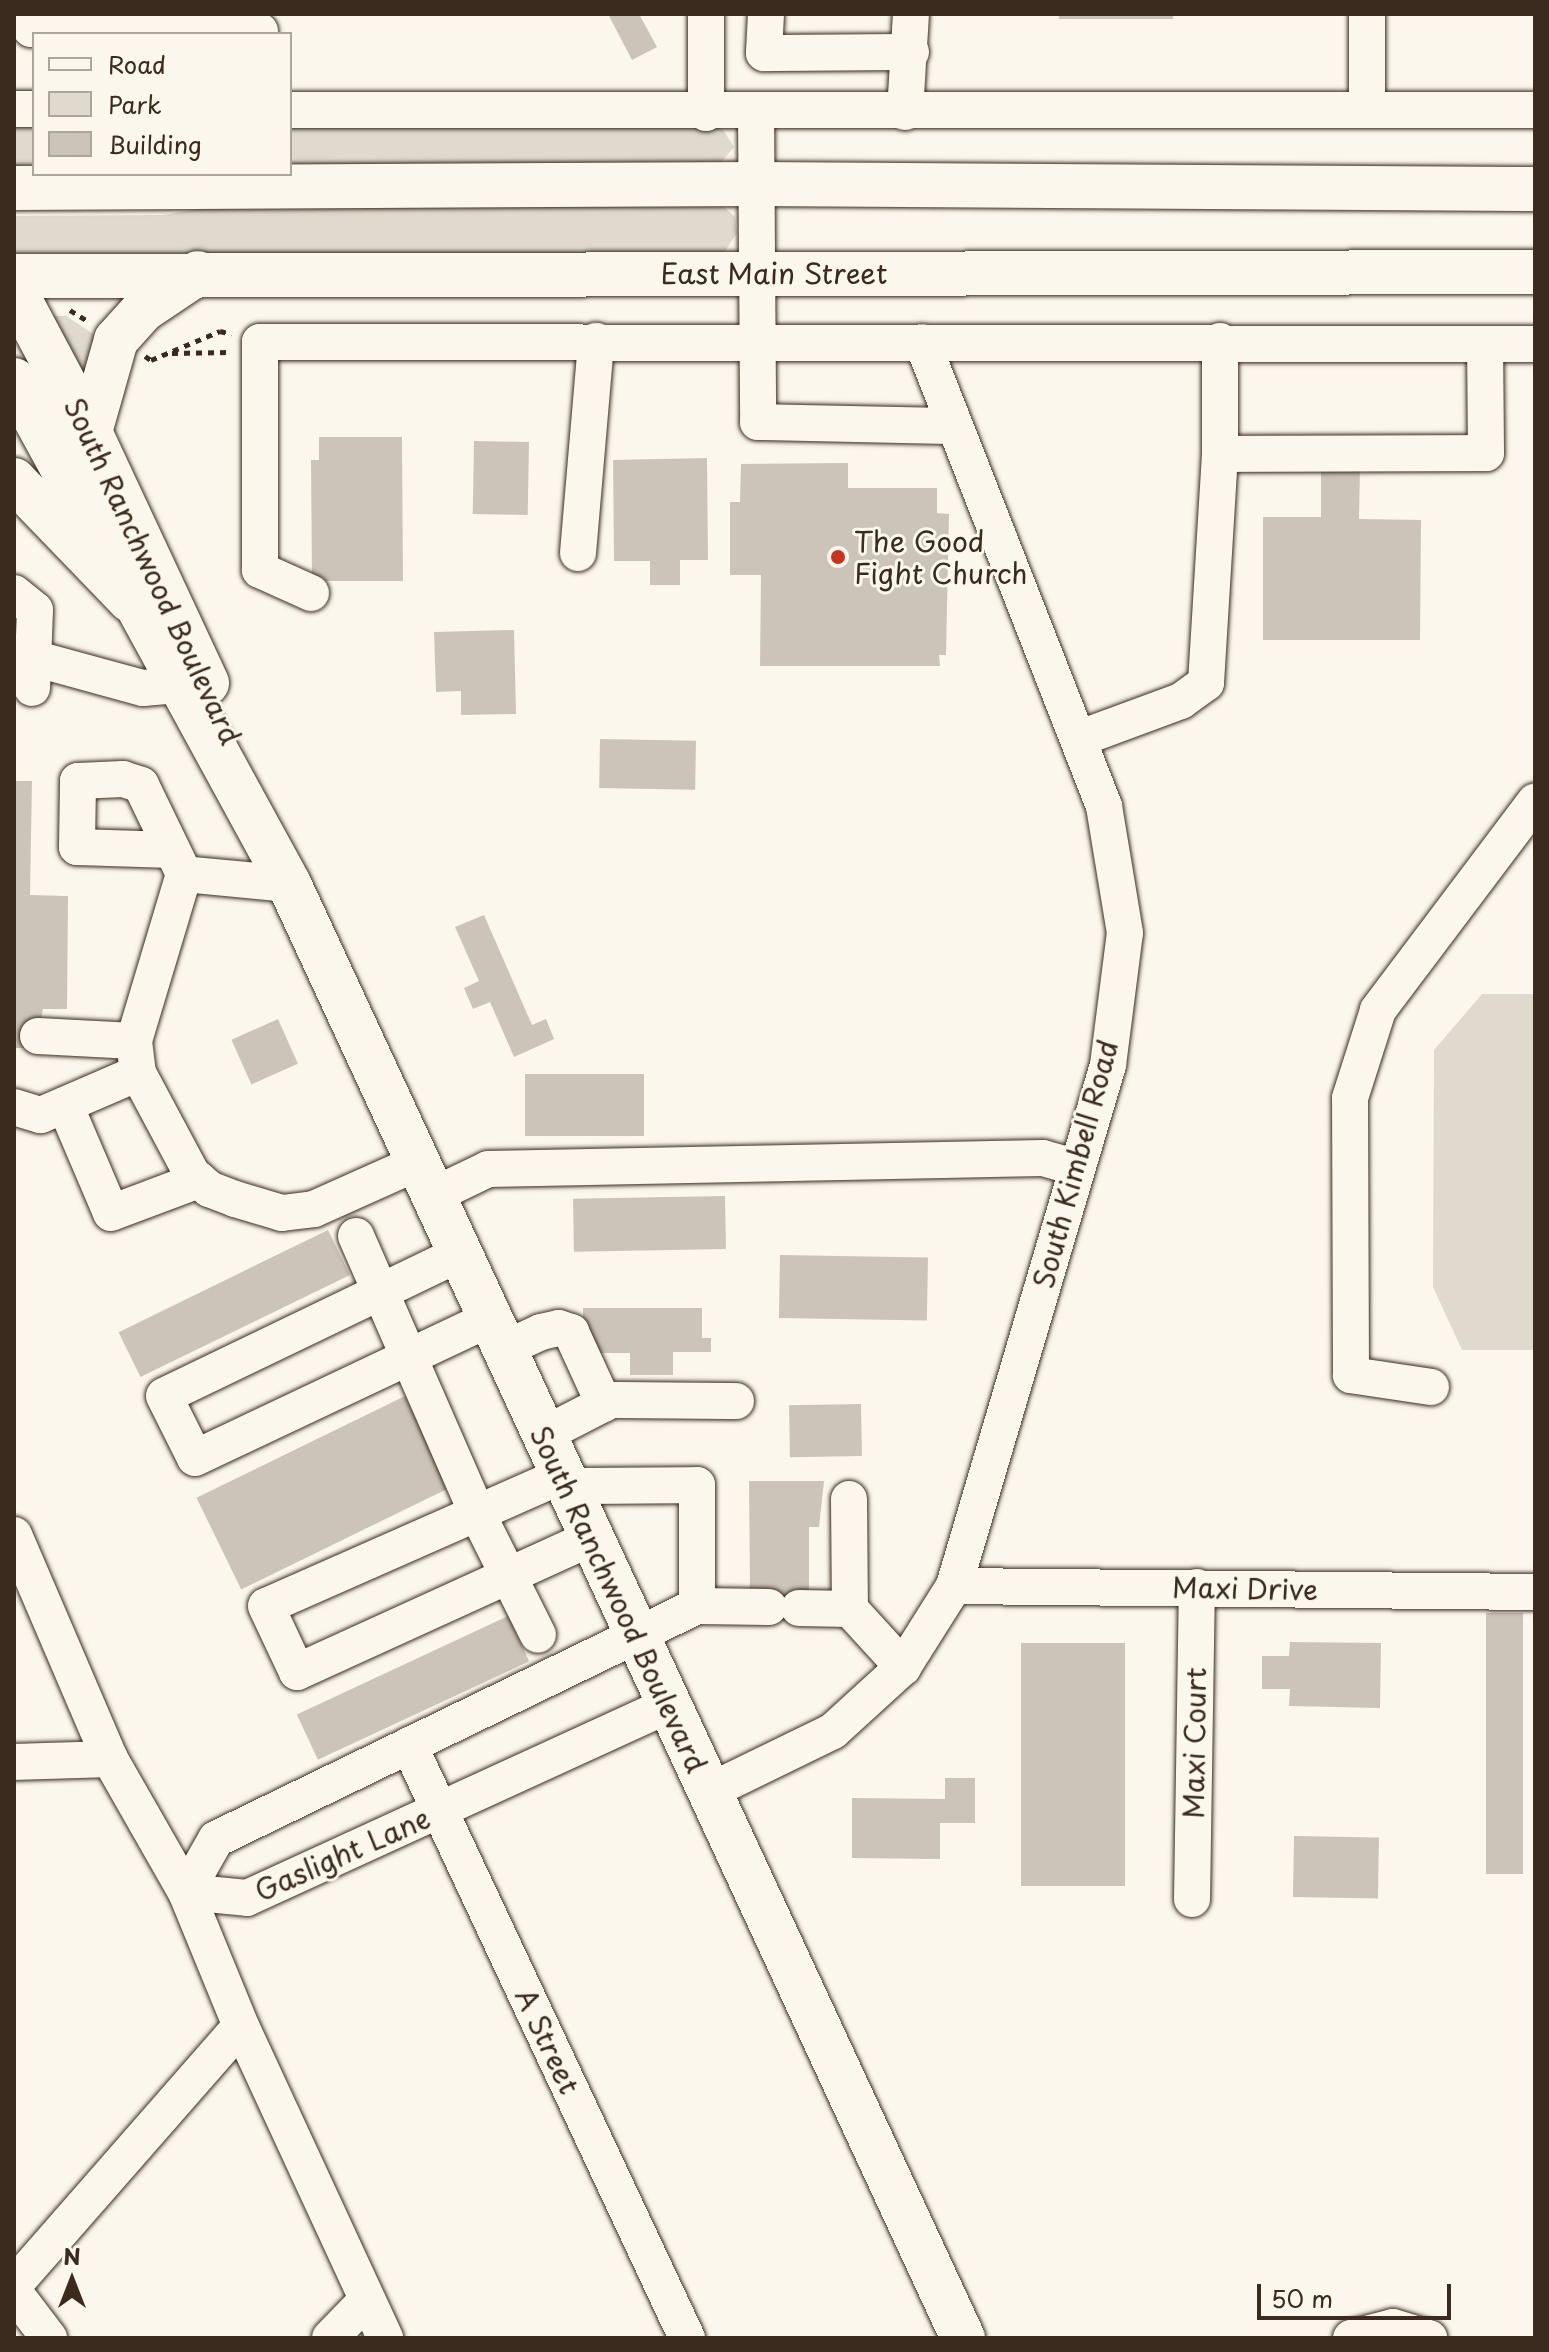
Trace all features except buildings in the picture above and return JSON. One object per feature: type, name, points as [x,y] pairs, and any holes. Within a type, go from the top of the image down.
[{"type":"main road","points":[[14,188],[757,184],[1535,189]]},
{"type":"main road","name":"East Main Street","points":[[14,276],[198,273],[1535,272]]},
{"type":"main road","points":[[90,432],[116,340],[143,310],[198,273]]},
{"type":"main road","name":"South Ranchwood Boulevard","points":[[14,289],[90,432],[231,734],[283,872],[963,2338]]},
{"type":"main road","name":"South Ranchwood Boulevard","points":[[14,380],[130,600],[283,872]]},
{"type":"main road","points":[[14,480],[130,600]]},
{"type":"street","points":[[30,14],[31,29],[260,26]]},
{"type":"street","points":[[905,112],[903,87],[911,52],[911,14]]},
{"type":"street","points":[[1367,14],[1367,108]]},
{"type":"street","points":[[706,113],[706,16],[766,16],[764,53],[911,52]]},
{"type":"street","points":[[780,53],[757,184],[758,422],[953,426]]},
{"type":"street","points":[[292,110],[706,113],[1367,108],[1535,110]]},
{"type":"street","points":[[311,593],[260,570],[260,342],[757,340],[1535,344]]},
{"type":"street","points":[[578,553],[596,341]]},
{"type":"street","points":[[1078,739],[1181,701],[1206,683],[1220,454],[1220,341]]},
{"type":"street","name":"South Kimbell Road","points":[[708,1792],[833,1731],[903,1667],[954,1586],[1108,1065],[1125,933],[1104,806],[922,342]]},
{"type":"street","points":[[1220,454],[1486,453],[1485,344]]},
{"type":"street","points":[[25,602],[33,673],[143,688],[178,685]]},
{"type":"street","points":[[1431,1387],[1351,1375],[1350,1098],[1378,1010],[1535,802]]},
{"type":"street","points":[[283,872],[178,862],[136,1057],[199,1180],[209,1189],[282,1213],[314,1209],[425,1179],[488,1169],[1043,1158],[1077,1168]]},
{"type":"street","points":[[38,1036],[136,1057]]},
{"type":"street","points":[[14,1107],[41,1115],[65,1105],[136,1057]]},
{"type":"street","points":[[65,1105],[111,1213],[199,1180]]},
{"type":"street","points":[[356,1236],[477,1513],[538,1635]]},
{"type":"street","points":[[459,1254],[164,1396],[195,1458],[407,1358],[497,1334],[571,1332],[604,1404]]},
{"type":"street","points":[[543,1435],[604,1404],[736,1401]]},
{"type":"street","points":[[591,1538],[297,1672],[266,1606],[477,1513],[564,1481],[697,1485],[697,1606]]},
{"type":"street","points":[[849,1499],[850,1609],[903,1667]]},
{"type":"street","points":[[14,1535],[110,1759],[186,1892],[241,2026],[385,2338]]},
{"type":"street","name":"Maxi Drive","points":[[954,1586],[1535,1592]]},
{"type":"street","name":"Maxi Court","points":[[1192,1899],[1197,1587]]},
{"type":"street","points":[[186,1892],[216,1839],[637,1639],[697,1606],[850,1609]]},
{"type":"street","name":"Gaslight Lane","points":[[186,1892],[247,1898],[668,1705]]},
{"type":"street","name":"A Street","points":[[409,1745],[687,2338]]},
{"type":"street","points":[[14,1762],[110,1759]]},
{"type":"street","points":[[14,2285],[241,2026]]},
{"type":"street","points":[[14,2292],[49,2338]]},
{"type":"street","points":[[330,2338],[367,2300]]},
{"type":"street","points":[[1351,2338],[1393,2327],[1429,2338]]},
{"type":"path","points":[[220,331],[260,342],[224,354],[167,353],[220,331]]},
{"type":"green space","points":[[14,125],[32,125],[32,171],[14,171]]},
{"type":"green space","points":[[292,125],[720,125],[734,147],[713,172],[292,171]]},
{"type":"green space","points":[[254,200],[723,206],[735,217],[737,233],[723,254],[14,253],[14,216],[162,215]]},
{"type":"green space","points":[[43,316],[66,316],[101,339],[85,383]]},
{"type":"green space","points":[[1482,994],[1535,994],[1535,1350],[1462,1350],[1433,1287],[1434,1050]]},
{"type":"place","name":"The Good Fight Church","points":[[838,557]]}]
